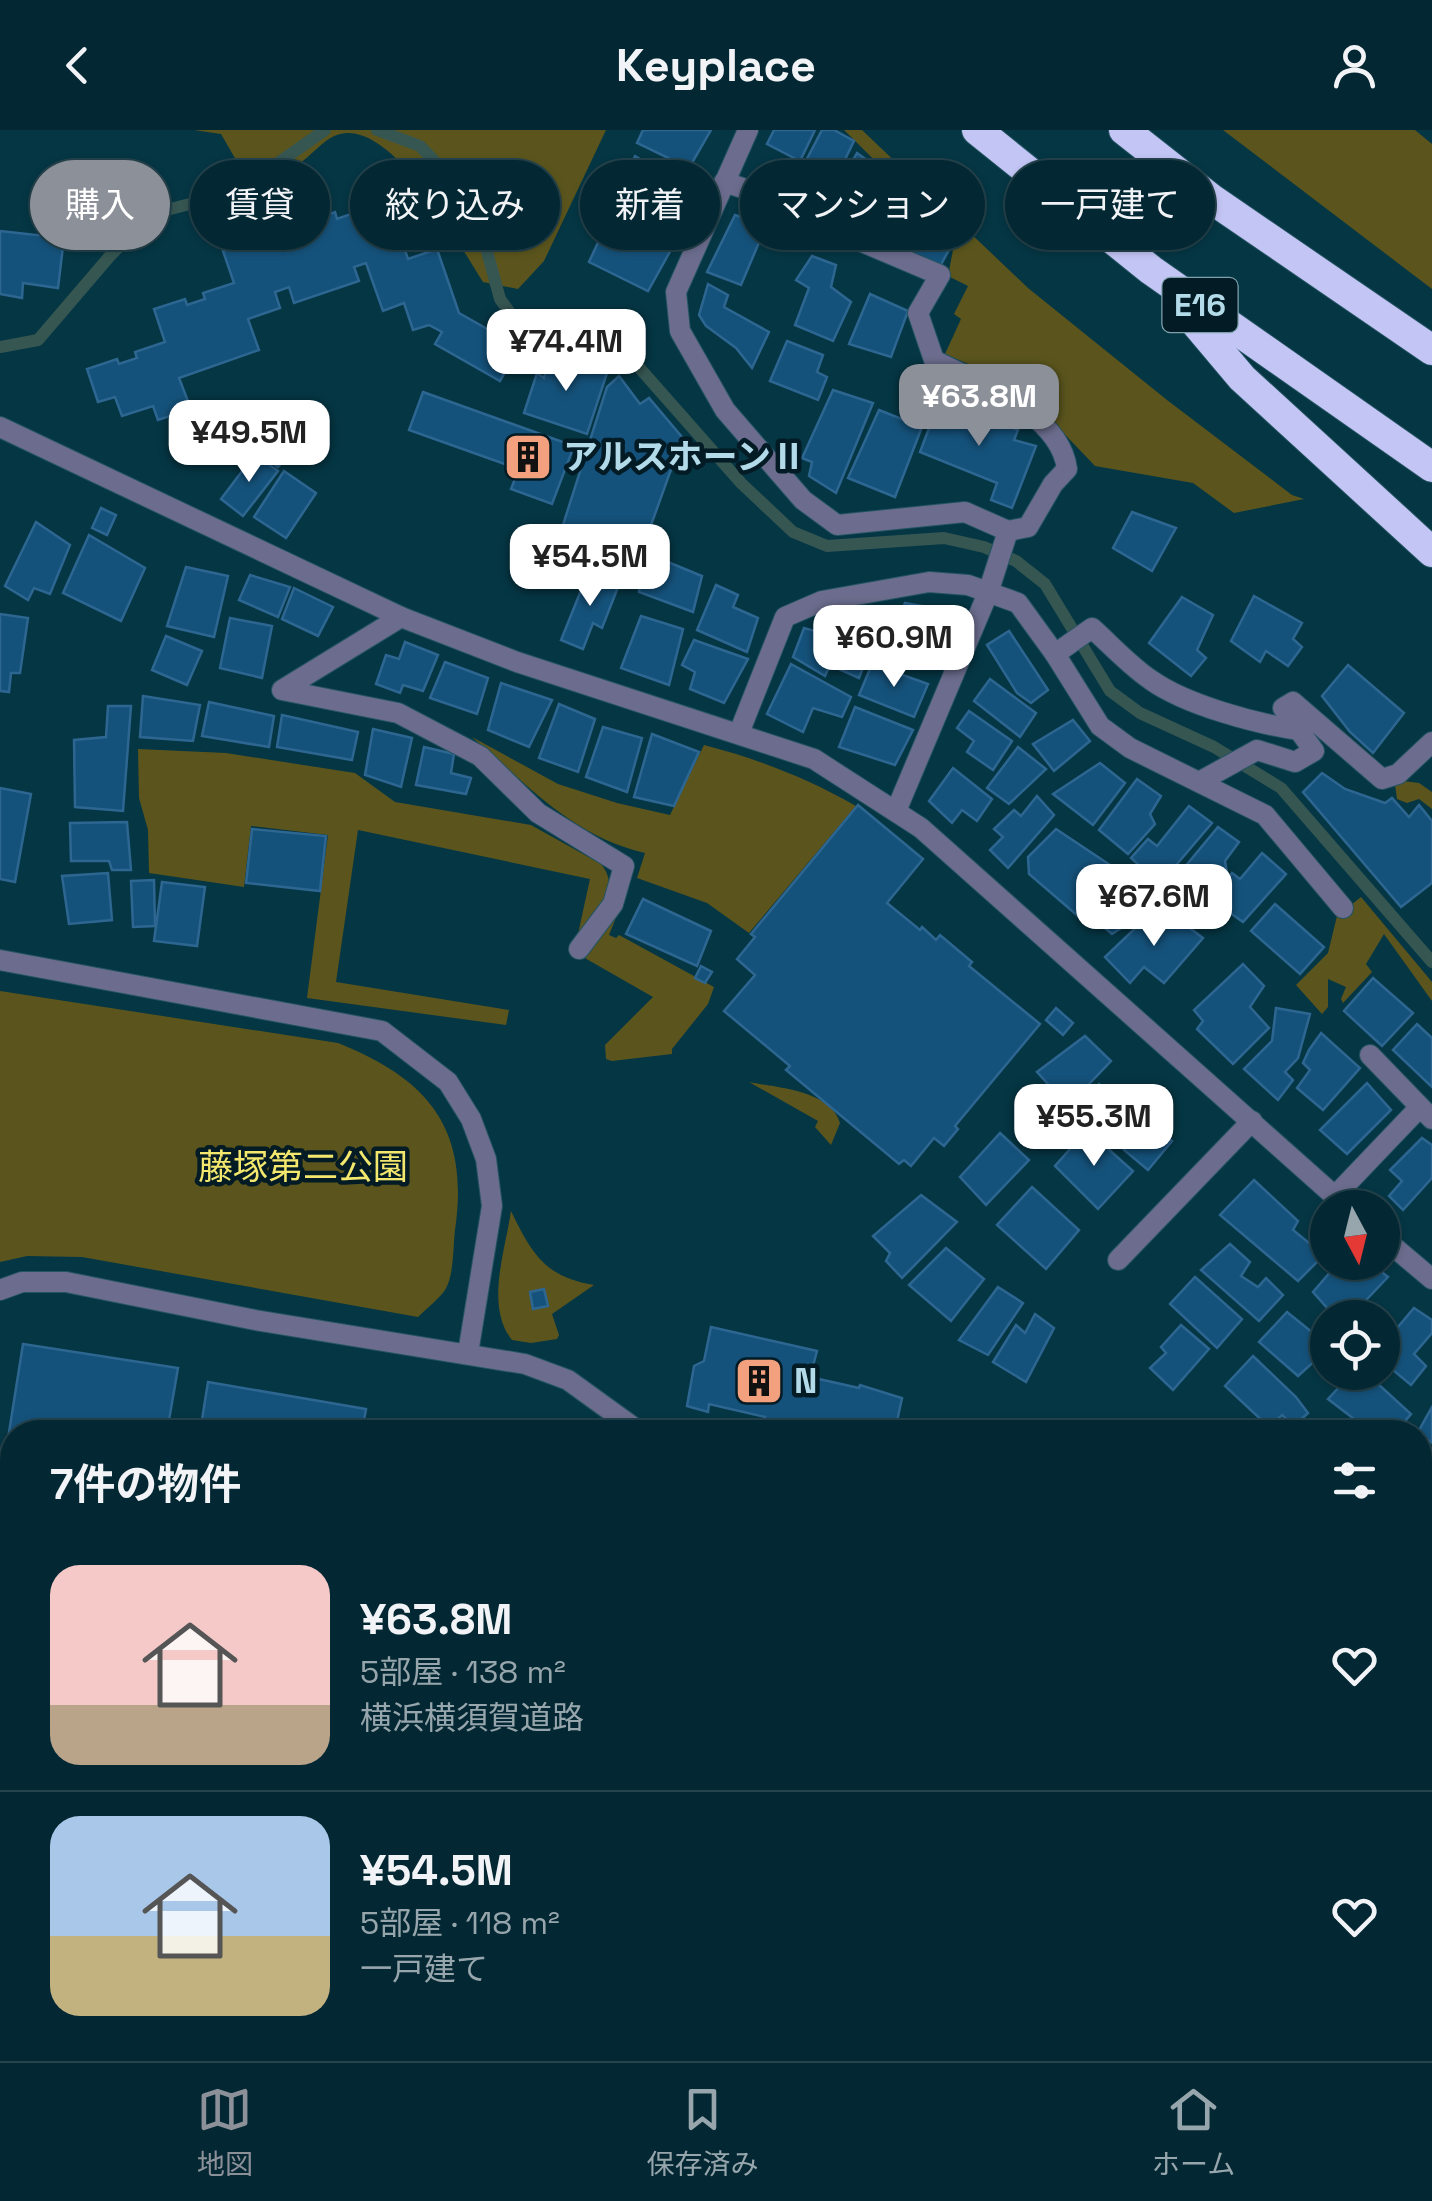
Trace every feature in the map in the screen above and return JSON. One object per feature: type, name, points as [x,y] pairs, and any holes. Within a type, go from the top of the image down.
[{"type":"highway","name":"E16","points":[[977,130],[1151,270],[1432,468]]},
{"type":"highway","name":"E16","points":[[1124,130],[1212,200],[1432,350]]},
{"type":"highway","points":[[1151,270],[1242,378],[1432,552]]},
{"type":"street","points":[[724,182],[779,200],[782,208],[940,274],[918,313],[934,360],[1023,406],[1065,450],[1067,468],[1028,527],[1008,531],[964,512],[837,525],[803,500],[726,410],[680,331],[676,292],[724,182],[748,130]]},
{"type":"street","points":[[0,427],[401,617],[516,662],[814,759],[921,828],[1328,1190]]},
{"type":"street","points":[[896,812],[988,592],[1008,531]]},
{"type":"street","points":[[739,733],[785,618],[822,601],[929,582],[968,585],[1018,603],[1060,650],[1100,726],[1130,748],[1208,778],[1264,814],[1342,908]]},
{"type":"street","points":[[401,617],[282,690],[398,714],[431,730],[480,756],[538,813],[624,866],[613,904],[579,948]]},
{"type":"street","points":[[1060,650],[1092,628],[1152,681],[1176,694],[1262,724],[1299,730]]},
{"type":"street","points":[[1208,778],[1257,750],[1295,762],[1314,751],[1283,708],[1292,702],[1382,779],[1398,774],[1432,742]]},
{"type":"street","points":[[0,960],[382,1031],[448,1082],[471,1119],[486,1159],[492,1206],[468,1353]]},
{"type":"street","points":[[1352,1190],[1426,1113],[1370,1056]]},
{"type":"street","points":[[1118,1260],[1252,1121]]},
{"type":"street","points":[[1400,1252],[1432,1279]]},
{"type":"street","points":[[0,1290],[22,1282],[66,1282],[256,1320],[525,1364],[568,1380],[623,1420]]},
{"type":"green space","points":[[194,130],[606,130],[592,160],[580,160],[580,185],[560,227],[560,160],[397,160],[367,137],[347,133],[330,138],[304,160],[236,160],[221,134]]},
{"type":"green space","points":[[844,130],[862,130],[894,160],[874,160]]},
{"type":"green space","points":[[1223,130],[1415,130],[1432,144],[1432,289]]},
{"type":"green space","points":[[985,247],[1028,288],[1167,400],[1292,495],[1304,499],[1234,513],[1193,483],[1095,466],[1030,398],[987,379],[987,372],[945,354],[961,319],[954,314],[968,286],[948,276],[953,250]]},
{"type":"green space","points":[[463,250],[549,250],[518,289],[483,282]]},
{"type":"green space","points":[[472,737],[558,784],[670,815],[704,745],[782,770],[856,806],[749,933],[707,903],[637,878],[645,853],[619,845],[572,821]]},
{"type":"green space","points":[[138,749],[226,753],[355,773],[395,802],[531,825],[601,864],[607,875],[608,896],[576,943],[590,879],[358,830],[336,982],[509,1010],[506,1025],[307,998],[328,835],[251,826],[244,887],[149,873],[148,830],[139,798]]},
{"type":"green space","points":[[1403,781],[1419,783],[1432,792],[1432,809],[1419,799],[1407,803],[1397,799],[1395,785]]},
{"type":"green space","points":[[1361,897],[1432,982],[1432,1001],[1384,934],[1366,964],[1372,972],[1343,1003],[1346,987],[1328,979],[1328,1007],[1322,1014],[1296,985],[1328,953],[1337,916]]},
{"type":"green space","points":[[619,910],[609,935],[619,935],[714,987],[708,1004],[672,1054],[606,1059],[605,1045],[653,997],[583,957]]},
{"type":"green space","name":"藤塚第二公園","points":[[0,991],[338,1043],[396,1073],[419,1091],[436,1112],[456,1163],[458,1194],[453,1253],[445,1290],[418,1317],[82,1257],[27,1256],[0,1262]]},
{"type":"green space","points":[[749,1082],[801,1092],[826,1104],[840,1123],[831,1145],[815,1127],[818,1121]]},
{"type":"green space","points":[[511,1211],[542,1261],[563,1276],[594,1285],[552,1314],[557,1339],[531,1343],[512,1340],[504,1326],[499,1278]]},
{"type":"building","points":[[643,130],[711,130],[694,160],[672,160],[637,143]]},
{"type":"building","points":[[774,130],[815,130],[800,160],[767,144]]},
{"type":"building","points":[[822,130],[834,130],[854,141],[845,160],[806,160]]},
{"type":"building","points":[[335,212],[337,219],[350,214],[350,250],[405,250],[408,259],[437,250],[459,313],[519,347],[500,381],[435,344],[442,332],[429,325],[413,330],[404,303],[383,311],[366,263],[354,267],[359,281],[294,303],[289,287],[275,292],[280,308],[248,319],[259,350],[179,378],[191,409],[158,420],[153,406],[122,416],[115,397],[98,402],[87,369],[117,359],[119,364],[137,358],[135,352],[165,342],[154,309],[185,299],[187,305],[205,299],[203,293],[234,283],[223,251],[330,250],[330,214]]},
{"type":"building","points":[[735,215],[740,217],[740,250],[756,250],[741,285],[707,272]]},
{"type":"building","points":[[0,231],[30,234],[30,250],[63,250],[58,288],[23,283],[22,298],[0,294]]},
{"type":"building","points":[[595,250],[671,250],[648,291],[589,262]]},
{"type":"building","points":[[901,250],[949,250],[939,268]]},
{"type":"building","points":[[812,256],[836,265],[831,287],[851,302],[833,341],[795,325],[809,288],[796,280]]},
{"type":"building","points":[[708,284],[728,295],[724,307],[769,332],[752,368],[699,315]]},
{"type":"building","points":[[870,294],[908,311],[891,357],[849,344]]},
{"type":"building","points":[[787,341],[823,355],[817,372],[827,377],[818,400],[770,381]]},
{"type":"building","points":[[550,355],[607,373],[587,434],[524,413],[537,373],[544,378]]},
{"type":"building","points":[[619,376],[640,404],[649,398],[687,443],[677,453],[646,539],[603,548],[562,528],[607,387]]},
{"type":"building","points":[[833,390],[873,403],[836,493],[809,476],[812,462],[802,458]]},
{"type":"building","name":"アルスホーンⅡ","points":[[423,392],[574,446],[552,504],[511,489],[519,469],[409,430]]},
{"type":"building","points":[[940,399],[1018,430],[1014,440],[1036,446],[1012,508],[991,500],[997,483],[920,452]]},
{"type":"building","points":[[879,410],[922,427],[895,497],[848,478]]},
{"type":"building","points":[[265,444],[285,459],[278,467],[258,452]]},
{"type":"building","points":[[255,454],[278,471],[243,516],[221,499]]},
{"type":"building","points":[[284,471],[316,493],[286,538],[254,517]]},
{"type":"building","points":[[101,508],[116,515],[107,535],[92,528]]},
{"type":"building","points":[[1132,512],[1176,528],[1152,571],[1113,548]]},
{"type":"building","points":[[36,522],[70,545],[50,594],[34,588],[28,600],[5,586]]},
{"type":"building","points":[[89,535],[145,568],[121,621],[63,593]]},
{"type":"building","points":[[646,553],[702,576],[693,612],[639,592],[640,581],[632,578]]},
{"type":"building","points":[[186,567],[228,576],[214,637],[167,626]]},
{"type":"building","points":[[588,573],[620,582],[602,628],[593,623],[583,649],[561,640]]},
{"type":"building","points":[[250,575],[290,587],[278,617],[239,600]]},
{"type":"building","points":[[716,585],[738,595],[733,607],[758,618],[747,652],[697,630]]},
{"type":"building","points":[[294,588],[333,607],[318,636],[282,619]]},
{"type":"building","points":[[1254,596],[1302,623],[1293,639],[1302,647],[1288,666],[1266,651],[1260,662],[1231,641]]},
{"type":"building","points":[[1182,597],[1213,615],[1197,650],[1206,658],[1191,676],[1149,643]]},
{"type":"building","points":[[905,603],[933,608],[915,665],[884,653]]},
{"type":"building","points":[[0,614],[28,618],[20,673],[11,673],[9,692],[0,691]]},
{"type":"building","points":[[641,616],[683,629],[669,685],[621,668]]},
{"type":"building","points":[[230,618],[272,626],[262,678],[220,668]]},
{"type":"building","points":[[827,619],[875,637],[859,678],[830,665],[825,676],[793,657],[804,628],[822,633]]},
{"type":"building","points":[[1009,631],[1048,690],[1031,703],[1017,693],[987,645]]},
{"type":"building","points":[[166,636],[202,651],[187,685],[152,670]]},
{"type":"building","points":[[694,640],[748,659],[724,703],[690,689],[695,672],[682,665]]},
{"type":"building","points":[[405,642],[438,655],[423,691],[403,685],[400,693],[376,684],[386,655],[399,659]]},
{"type":"building","points":[[445,662],[488,678],[477,714],[430,698]]},
{"type":"building","points":[[791,664],[851,697],[842,717],[813,708],[803,732],[767,714]]},
{"type":"building","points":[[872,664],[928,684],[914,717],[859,695]]},
{"type":"building","points":[[1348,665],[1404,713],[1373,753],[1350,732],[1322,696]]},
{"type":"building","points":[[990,679],[1036,713],[1020,737],[974,701]]},
{"type":"building","points":[[501,683],[552,700],[529,747],[488,730]]},
{"type":"building","points":[[143,696],[200,705],[193,741],[140,737]]},
{"type":"building","points":[[209,702],[274,716],[269,747],[202,736]]},
{"type":"building","points":[[559,704],[595,719],[578,772],[539,758]]},
{"type":"building","points":[[108,706],[131,706],[123,811],[75,807],[74,740],[106,737]]},
{"type":"building","points":[[855,707],[913,730],[895,765],[839,747]]},
{"type":"building","points":[[969,711],[1012,741],[993,770],[967,752],[974,741],[957,728]]},
{"type":"building","points":[[282,715],[358,732],[352,760],[277,747]]},
{"type":"building","points":[[1073,720],[1090,741],[1054,771],[1033,744]]},
{"type":"building","points":[[603,727],[642,738],[627,792],[586,777]]},
{"type":"building","points":[[373,729],[412,738],[401,787],[365,775]]},
{"type":"building","points":[[652,734],[699,752],[674,806],[634,797]]},
{"type":"building","points":[[424,747],[454,754],[451,773],[471,778],[466,794],[416,785]]},
{"type":"building","points":[[1018,747],[1046,769],[1009,804],[987,788]]},
{"type":"building","points":[[1100,763],[1125,783],[1093,825],[1053,794]]},
{"type":"building","points":[[953,768],[992,799],[977,821],[962,810],[952,823],[929,801]]},
{"type":"building","points":[[1322,773],[1345,789],[1385,803],[1392,798],[1409,817],[1419,805],[1432,821],[1432,883],[1401,907],[1303,792]]},
{"type":"building","points":[[1137,779],[1161,796],[1150,814],[1155,824],[1128,854],[1099,830]]},
{"type":"building","points":[[0,788],[31,794],[15,882],[0,879]]},
{"type":"building","points":[[1037,796],[1054,815],[1008,868],[990,850],[1003,837],[994,829],[1014,810],[1021,816]]},
{"type":"building","points":[[858,805],[923,859],[887,903],[936,940],[940,935],[972,962],[969,966],[1040,1024],[955,1126],[958,1129],[944,1146],[934,1138],[911,1166],[904,1160],[899,1164],[786,1070],[790,1066],[724,1011],[755,975],[737,959],[755,937],[751,934]]},
{"type":"building","points":[[1189,806],[1212,823],[1160,884],[1131,858],[1148,839],[1157,846]]},
{"type":"building","points":[[127,822],[131,870],[112,870],[109,861],[71,861],[70,823]]},
{"type":"building","points":[[1218,827],[1239,842],[1225,861],[1227,873],[1202,903],[1174,880]]},
{"type":"building","points":[[252,829],[326,836],[320,891],[246,883]]},
{"type":"building","points":[[1056,829],[1116,869],[1079,917],[1029,874],[1028,857]]},
{"type":"building","points":[[1262,853],[1286,874],[1243,922],[1212,900],[1232,873],[1240,879]]},
{"type":"building","points":[[1132,869],[1159,893],[1132,921],[1112,934],[1088,914]]},
{"type":"building","points":[[108,873],[112,920],[69,924],[62,876]]},
{"type":"building","points":[[154,880],[155,926],[133,927],[131,881]]},
{"type":"building","points":[[162,882],[205,887],[197,946],[154,941]]},
{"type":"building","points":[[643,899],[711,931],[697,966],[626,934]]},
{"type":"building","points":[[1275,904],[1324,947],[1300,974],[1251,931]]},
{"type":"building","points":[[1171,914],[1203,938],[1164,983],[1144,967],[1130,983],[1105,957],[1146,918],[1156,927]]},
{"type":"building","points":[[1243,964],[1264,986],[1250,1007],[1269,1028],[1233,1064],[1197,1029],[1203,1021],[1194,1010]]},
{"type":"building","points":[[701,966],[712,972],[705,983],[695,978]]},
{"type":"building","points":[[1373,978],[1413,1013],[1382,1046],[1344,1011]]},
{"type":"building","points":[[1056,1008],[1073,1023],[1063,1035],[1046,1020]]},
{"type":"building","points":[[1276,1008],[1310,1014],[1298,1058],[1285,1072],[1293,1080],[1278,1100],[1244,1069],[1272,1041]]},
{"type":"building","points":[[1417,1024],[1432,1038],[1432,1087],[1393,1050]]},
{"type":"building","points":[[1321,1033],[1360,1068],[1323,1110],[1297,1088],[1310,1070],[1303,1063]]},
{"type":"building","points":[[1085,1036],[1111,1061],[1068,1106],[1037,1072]]},
{"type":"building","points":[[1367,1083],[1391,1110],[1347,1154],[1320,1130]]},
{"type":"building","points":[[1099,1084],[1141,1121],[1119,1146],[1076,1112]]},
{"type":"building","points":[[1147,1125],[1172,1141],[1148,1170],[1124,1150]]},
{"type":"building","points":[[1087,1130],[1133,1171],[1098,1209],[1055,1166]]},
{"type":"building","points":[[1000,1133],[1029,1160],[986,1205],[960,1177]]},
{"type":"building","points":[[1422,1138],[1432,1145],[1432,1178],[1403,1210],[1400,1190],[1394,1190],[1402,1181],[1390,1170]]},
{"type":"building","points":[[1254,1180],[1298,1221],[1293,1230],[1310,1244],[1310,1269],[1298,1281],[1220,1215]]},
{"type":"building","points":[[1032,1187],[1079,1230],[1046,1269],[997,1225]]},
{"type":"building","points":[[921,1195],[957,1222],[902,1278],[886,1261],[890,1253],[873,1236]]},
{"type":"building","points":[[1230,1244],[1250,1262],[1241,1276],[1258,1287],[1266,1278],[1283,1295],[1259,1321],[1201,1270]]},
{"type":"building","points":[[946,1248],[984,1279],[951,1321],[909,1285]]},
{"type":"building","points":[[1195,1277],[1242,1319],[1217,1348],[1170,1304]]},
{"type":"building","points":[[1323,1280],[1385,1280],[1366,1300],[1320,1300],[1313,1292]]},
{"type":"building","points":[[998,1287],[1023,1303],[988,1355],[959,1340]]},
{"type":"building","points":[[544,1289],[548,1306],[533,1309],[530,1292]]},
{"type":"building","points":[[1414,1308],[1432,1320],[1432,1333],[1414,1354],[1426,1366],[1411,1385],[1400,1376],[1400,1325]]},
{"type":"building","points":[[1287,1312],[1310,1331],[1310,1365],[1298,1376],[1259,1342]]},
{"type":"building","points":[[1035,1314],[1054,1328],[1026,1382],[993,1362],[1016,1325],[1025,1333]]},
{"type":"building","points":[[1181,1325],[1209,1349],[1173,1390],[1150,1368],[1166,1353],[1161,1347]]},
{"type":"building","name":"N","points":[[711,1327],[817,1351],[810,1377],[859,1388],[860,1385],[902,1398],[897,1420],[764,1420],[765,1417],[709,1404],[708,1412],[687,1406],[694,1366],[704,1361]]},
{"type":"building","points":[[23,1344],[178,1368],[169,1420],[11,1420]]},
{"type":"building","points":[[1253,1356],[1308,1413],[1300,1420],[1287,1420],[1282,1415],[1277,1420],[1261,1420],[1225,1386]]},
{"type":"building","points":[[208,1382],[366,1409],[364,1420],[202,1420]]},
{"type":"building","points":[[1336,1390],[1385,1390],[1411,1414],[1406,1420],[1355,1420],[1328,1399]]},
{"type":"waterway","points":[[0,347],[38,340],[151,214],[221,196],[325,130]]},
{"type":"waterway","points":[[377,130],[420,146],[462,190],[485,244],[500,299],[513,317],[540,327],[596,336],[629,356],[741,483],[793,532],[827,546],[944,538],[984,547],[1016,561],[1045,584],[1110,691],[1140,713],[1214,747],[1281,788],[1432,962]]},
{"type":"place","name":"アルスホーンⅡ","points":[[528,457]]},
{"type":"place","name":"N","points":[[759,1381]]}]
